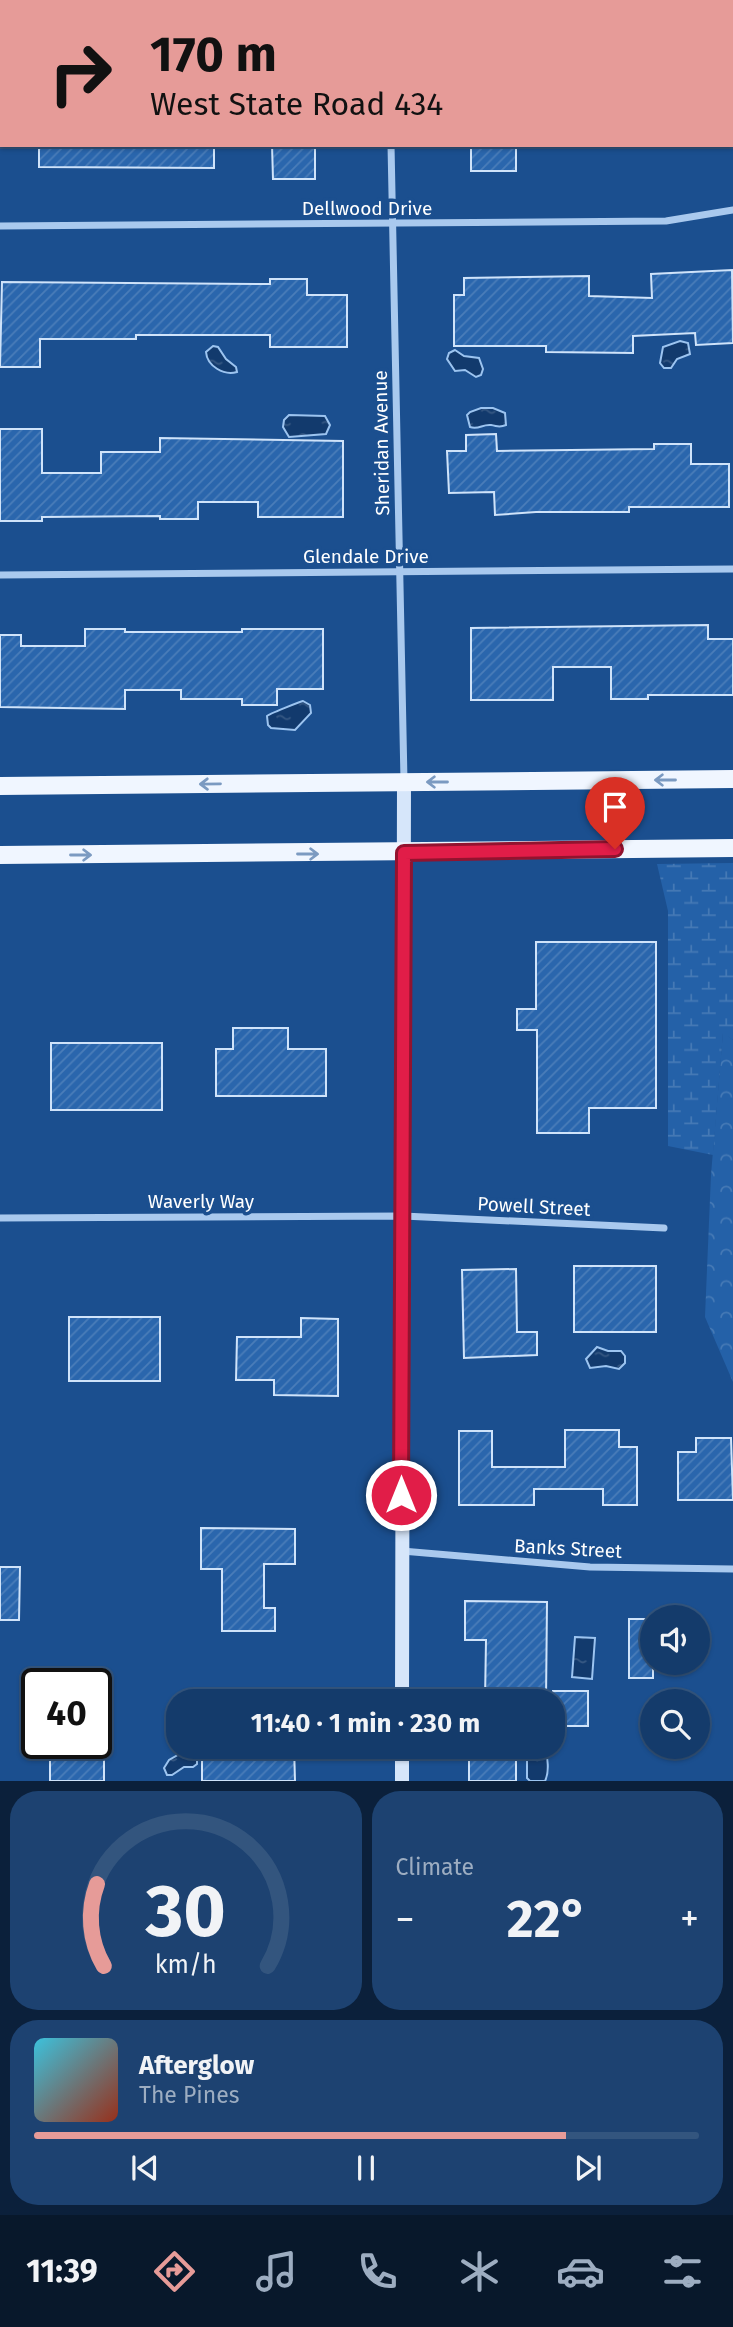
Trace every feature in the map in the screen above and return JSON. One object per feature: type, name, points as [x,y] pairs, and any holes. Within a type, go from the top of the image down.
[{"type":"main road","points":[[0,786],[733,779]]},
{"type":"main road","points":[[0,855],[733,848]]},
{"type":"street","name":"Sheridan Avenue","points":[[391,147],[404,782]]},
{"type":"street","name":"Dellwood Drive","points":[[0,226],[666,221],[733,210]]},
{"type":"street","name":"Glendale Drive","points":[[0,575],[733,569]]},
{"type":"street","points":[[401,1689],[404,782]]},
{"type":"street","name":"Waverly Way","points":[[0,1218],[403,1216]]},
{"type":"street","name":"Powell Street","points":[[403,1216],[664,1228]]},
{"type":"street","name":"Banks Street","points":[[401,1551],[590,1567],[733,1569]]},
{"type":"street","points":[[402,1759],[402,1781]]},
{"type":"green space","points":[[733,863],[733,1040],[723,1033],[713,1155],[668,1146],[668,911],[657,864]]},
{"type":"green space","points":[[723,1032],[733,1040],[733,1382],[705,1317],[711,1175]]},
{"type":"water","points":[[680,341],[688,343],[690,354],[677,359],[671,368],[664,368],[660,363],[663,347]]},
{"type":"water","points":[[213,346],[218,347],[236,367],[237,372],[227,373],[209,362],[206,352]]},
{"type":"water","points":[[455,350],[464,356],[479,358],[483,369],[481,375],[476,377],[465,370],[455,371],[447,359],[449,353]]},
{"type":"water","points":[[481,408],[493,408],[505,413],[506,425],[470,427],[467,415]]},
{"type":"water","points":[[289,415],[325,416],[330,425],[326,434],[289,437],[283,427],[284,420]]},
{"type":"water","points":[[303,701],[310,705],[311,713],[295,730],[271,728],[268,725],[267,716]]},
{"type":"water","points":[[597,1347],[608,1351],[621,1351],[625,1356],[625,1363],[619,1369],[606,1366],[590,1368],[586,1359]]},
{"type":"water","points":[[575,1637],[595,1638],[592,1679],[572,1677]]},
{"type":"water","points":[[197,1759],[197,1764],[167,1775],[164,1768],[169,1760]]},
{"type":"water","points":[[527,1759],[547,1759],[548,1769],[545,1781],[530,1781],[527,1778]]},
{"type":"building","points":[[39,147],[214,147],[214,168],[39,167]]},
{"type":"building","points":[[272,147],[315,147],[315,179],[273,179]]},
{"type":"building","points":[[471,147],[516,147],[516,171],[471,171]]},
{"type":"building","points":[[732,270],[733,343],[696,345],[695,333],[633,336],[633,353],[546,352],[546,346],[454,346],[454,295],[464,295],[464,278],[589,276],[589,296],[652,298],[651,274]]},
{"type":"building","points":[[270,279],[307,279],[307,295],[347,295],[347,347],[270,347],[270,335],[136,335],[136,339],[40,339],[40,367],[0,367],[2,282],[270,284]]},
{"type":"building","points":[[0,429],[42,429],[42,473],[101,473],[101,452],[160,452],[160,438],[343,441],[343,517],[258,517],[258,502],[198,502],[198,519],[160,519],[160,516],[42,517],[42,521],[0,521]]},
{"type":"building","points":[[496,434],[497,451],[654,449],[654,444],[691,444],[691,464],[729,464],[729,507],[629,507],[629,512],[495,515],[494,492],[449,493],[447,451],[466,451],[466,435]]},
{"type":"building","points":[[708,625],[708,639],[733,639],[733,695],[648,695],[648,699],[611,699],[611,667],[553,667],[553,700],[471,700],[471,628]]},
{"type":"building","points":[[85,629],[125,629],[125,632],[242,632],[242,629],[323,629],[323,689],[277,689],[277,705],[242,705],[242,699],[181,699],[181,690],[125,690],[125,709],[0,707],[0,635],[21,635],[21,646],[85,646]]},
{"type":"building","points":[[536,942],[656,942],[656,1108],[589,1108],[589,1133],[537,1133],[537,1030],[517,1030],[517,1009],[536,1009]]},
{"type":"building","points":[[233,1028],[288,1028],[288,1049],[326,1049],[326,1096],[216,1096],[216,1049],[233,1049]]},
{"type":"building","points":[[51,1043],[162,1043],[162,1110],[51,1110]]},
{"type":"building","points":[[574,1266],[656,1266],[656,1332],[574,1332]]},
{"type":"building","points":[[516,1269],[517,1332],[537,1332],[537,1355],[464,1358],[462,1270]]},
{"type":"building","points":[[69,1317],[160,1317],[160,1381],[69,1381]]},
{"type":"building","points":[[301,1318],[338,1319],[338,1396],[274,1395],[274,1380],[236,1380],[237,1337],[301,1337]]},
{"type":"building","points":[[565,1430],[619,1430],[619,1447],[637,1447],[637,1505],[603,1505],[603,1489],[534,1489],[534,1505],[459,1505],[459,1431],[492,1431],[492,1467],[565,1467]]},
{"type":"building","points":[[696,1438],[731,1438],[733,1500],[678,1500],[678,1452],[696,1452]]},
{"type":"building","points":[[201,1528],[295,1529],[295,1564],[264,1564],[264,1608],[275,1608],[275,1631],[222,1631],[222,1569],[201,1569]]},
{"type":"building","points":[[0,1567],[20,1567],[19,1620],[0,1620]]},
{"type":"building","points":[[465,1601],[547,1602],[546,1689],[485,1689],[486,1640],[465,1640]]},
{"type":"building","points":[[629,1619],[640,1619],[640,1675],[653,1675],[653,1678],[629,1678]]},
{"type":"building","points":[[565,1691],[588,1691],[588,1726],[565,1726]]},
{"type":"building","points":[[50,1759],[104,1759],[104,1781],[50,1781]]},
{"type":"building","points":[[202,1759],[294,1759],[295,1781],[202,1781]]},
{"type":"building","points":[[469,1759],[516,1759],[516,1781],[469,1781]]},
{"type":"route","points":[[401,1495],[404,853],[615,849]]}]
